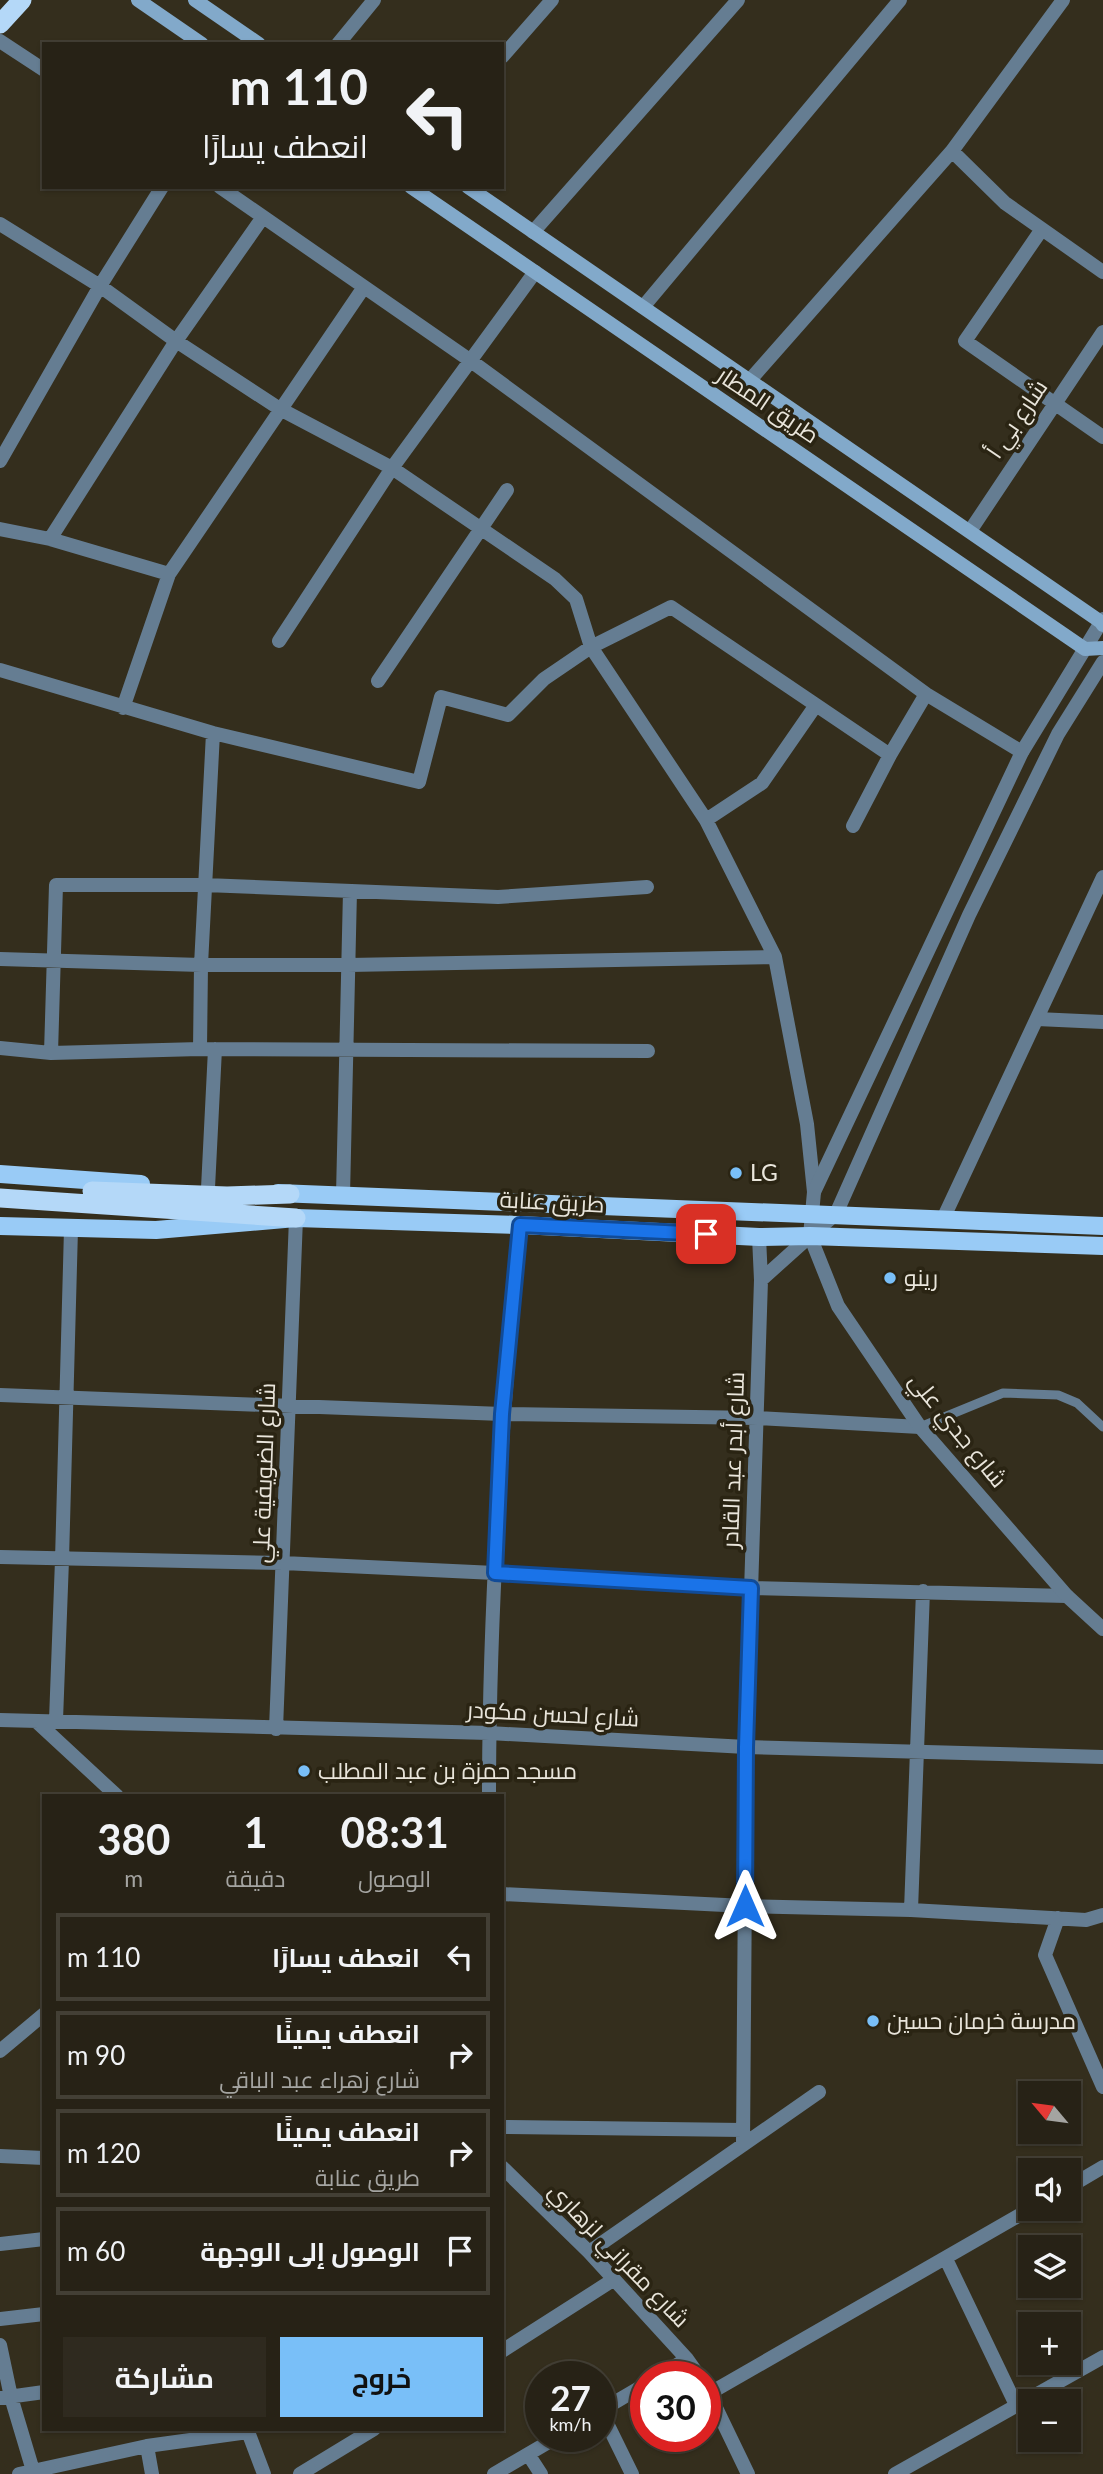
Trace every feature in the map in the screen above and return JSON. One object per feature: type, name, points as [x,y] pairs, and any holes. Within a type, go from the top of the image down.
[{"type":"highway","points":[[0,24],[22,0]]},
{"type":"highway","name":"طريق عنابة","points":[[0,1187],[227,1196],[290,1194]]},
{"type":"highway","name":"طريق عنابة","points":[[0,1198],[296,1218]]},
{"type":"main road","points":[[138,0],[199,42]]},
{"type":"main road","points":[[195,0],[256,42]]},
{"type":"main road","name":"طريق المطار","points":[[414,189],[1085,649]]},
{"type":"main road","name":"طريق المطار","points":[[471,189],[1102,622]]},
{"type":"main road","points":[[1085,649],[1103,648]]},
{"type":"main road","points":[[0,1174],[290,1194]]},
{"type":"main road","name":"طريق عنابة","points":[[290,1194],[1103,1226]]},
{"type":"main road","points":[[0,1226],[156,1230],[296,1218]]},
{"type":"main road","name":"طريق عنابة","points":[[296,1218],[520,1225],[759,1237],[810,1236],[1103,1247]]},
{"type":"street","points":[[340,42],[373,0]]},
{"type":"street","points":[[504,55],[552,0]]},
{"type":"street","points":[[533,232],[738,0]]},
{"type":"street","points":[[643,307],[900,0]]},
{"type":"street","points":[[750,380],[952,151],[1063,0]]},
{"type":"street","points":[[0,41],[42,69]]},
{"type":"street","points":[[952,151],[1005,203],[1103,272]]},
{"type":"street","points":[[0,461],[100,286],[161,189]]},
{"type":"street","points":[[223,189],[471,361],[926,694],[1022,751]]},
{"type":"street","points":[[50,539],[176,341],[263,217]]},
{"type":"street","points":[[0,225],[100,286],[176,341],[280,409],[392,468],[555,579],[576,599],[591,647],[706,820],[775,957],[807,1124],[814,1192],[810,1236]]},
{"type":"street","points":[[1042,229],[965,341],[1103,437]]},
{"type":"street","points":[[279,641],[392,468],[535,272]]},
{"type":"street","points":[[123,708],[169,574],[364,287]]},
{"type":"street","name":"شارع بي أ","points":[[970,531],[1103,332]]},
{"type":"street","points":[[377,681],[507,490]]},
{"type":"street","points":[[0,529],[50,539],[169,574]]},
{"type":"street","points":[[0,670],[213,733],[419,782],[441,697],[508,715],[544,679],[591,647],[671,607],[890,755]]},
{"type":"street","points":[[814,1192],[1022,751],[1102,622]]},
{"type":"street","points":[[761,1279],[836,1214],[981,890],[1058,734],[1103,662]]},
{"type":"street","points":[[853,826],[926,694]]},
{"type":"street","points":[[706,820],[762,783],[816,705]]},
{"type":"street","points":[[208,1188],[207,1049],[201,965],[213,733]]},
{"type":"street","points":[[943,1219],[1103,877]]},
{"type":"street","points":[[51,1053],[56,885],[205,885],[498,897],[648,887]]},
{"type":"street","points":[[343,1195],[350,891]]},
{"type":"street","points":[[0,958],[201,965],[349,965],[775,957]]},
{"type":"street","points":[[1037,1019],[1103,1022]]},
{"type":"street","points":[[0,1048],[51,1053],[207,1049],[648,1051]]},
{"type":"street","name":"شارع الضويفية علي","points":[[276,1728],[296,1218]]},
{"type":"street","points":[[489,1794],[502,1414],[520,1225]]},
{"type":"street","points":[[56,1720],[71,1229]]},
{"type":"street","name":"شارع جدي علي","points":[[810,1236],[838,1306],[920,1427],[1067,1596],[1103,1629]]},
{"type":"street","name":"شارع أبدر عبد القادر","points":[[743,2138],[746,1747],[761,1279],[759,1237]]},
{"type":"street","points":[[0,1395],[502,1414],[757,1418],[920,1427]]},
{"type":"street","points":[[0,1557],[284,1563],[751,1588],[1067,1596]]},
{"type":"street","points":[[911,1910],[923,1591]]},
{"type":"street","name":"شارع لحسن مكودر","points":[[0,1720],[489,1733],[746,1747],[1103,1757]]},
{"type":"street","points":[[36,1721],[115,1794]]},
{"type":"street","points":[[504,1894],[745,1906],[911,1910],[1086,1920],[1103,1915]]},
{"type":"street","points":[[1058,1918],[1045,1955],[1103,2087]]},
{"type":"street","points":[[0,2051],[42,2016]]},
{"type":"street","points":[[589,2252],[743,2138],[819,2092]]},
{"type":"street","points":[[504,2127],[743,2138]]},
{"type":"street","points":[[0,2156],[42,2158]]},
{"type":"street","points":[[1081,2180],[1103,2167]]},
{"type":"street","name":"شارع مقراني لزهاري","points":[[504,2169],[589,2252],[687,2359]]},
{"type":"street","points":[[721,2383],[1018,2216]]},
{"type":"street","points":[[0,2244],[42,2239]]},
{"type":"street","points":[[946,2259],[1017,2407]]},
{"type":"street","points":[[504,2350],[613,2280]]},
{"type":"street","points":[[0,2319],[42,2314]]},
{"type":"street","points":[[0,2346],[5,2398],[29,2473],[146,2446],[248,2431],[264,2474]]},
{"type":"street","points":[[895,2474],[1103,2357]]},
{"type":"street","points":[[5,2398],[42,2392]]},
{"type":"street","points":[[721,2417],[748,2474]]},
{"type":"street","points":[[300,2474],[371,2431]]},
{"type":"street","points":[[616,2442],[632,2474]]},
{"type":"street","points":[[146,2446],[152,2474]]},
{"type":"street","points":[[495,2474],[531,2452]]},
{"type":"street","points":[[528,2454],[541,2474]]},
{"type":"lane","points":[[920,1427],[1003,1393],[1058,1395],[1077,1403],[1103,1427]]},
{"type":"place","name":"LG","points":[[736,1173]]},
{"type":"place","name":"رينو","points":[[890,1278]]},
{"type":"place","name":"مسجد حمزة بن عبد المطلب","points":[[304,1771]]},
{"type":"place","name":"مدرسة خرمان حسين","points":[[873,2021]]},
{"type":"route","points":[[706,1234],[520,1225],[502,1414],[495,1573],[751,1588],[745,1906]]}]
